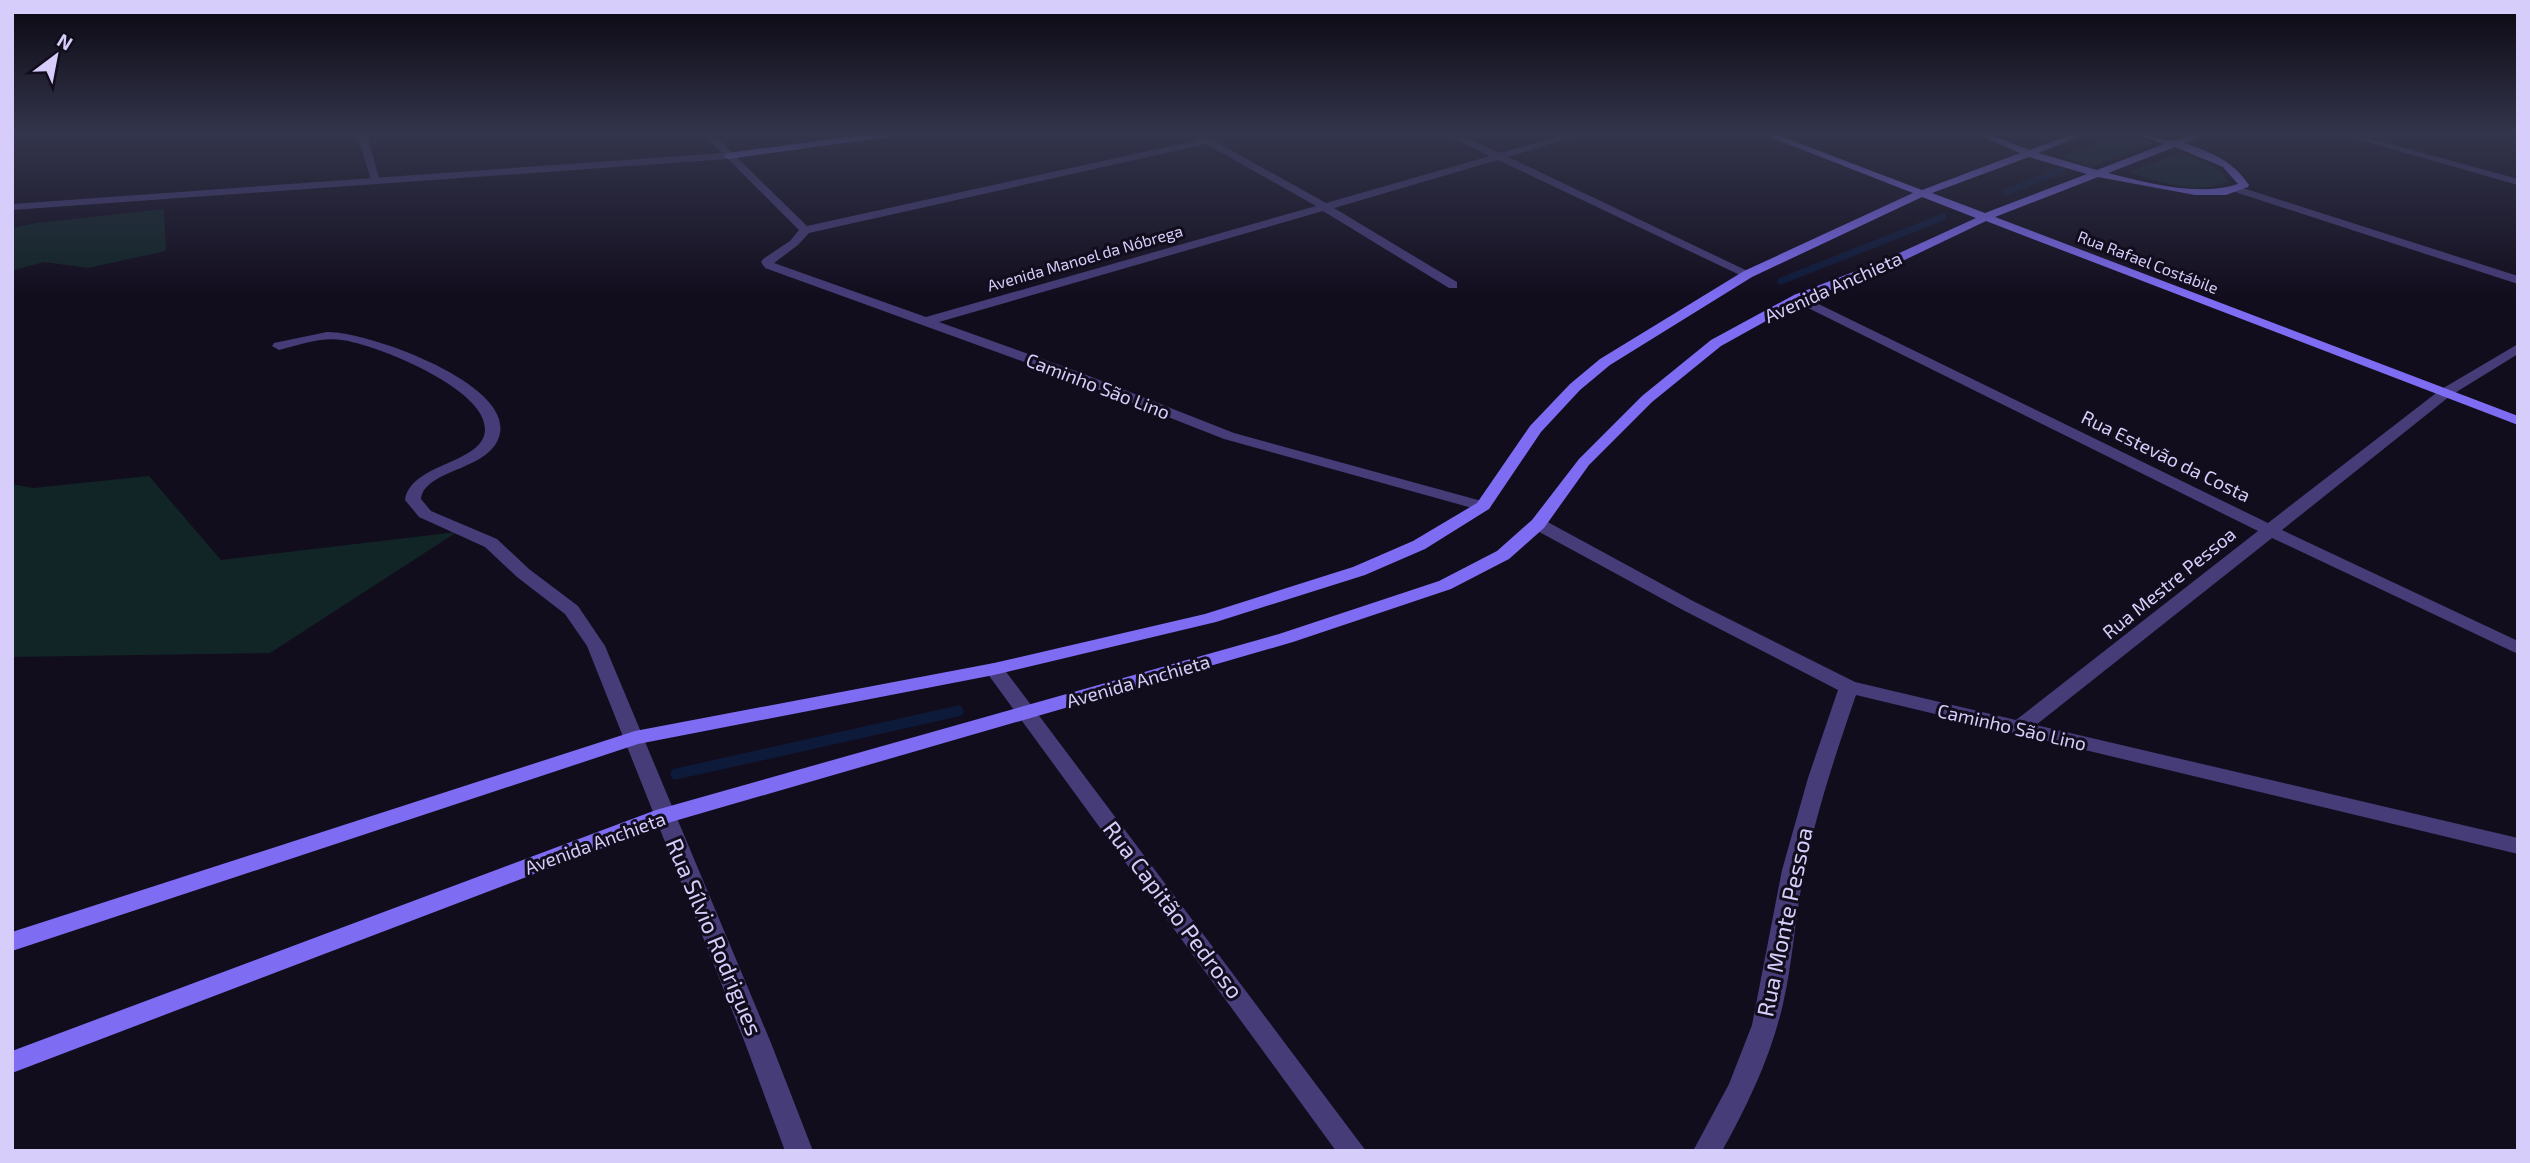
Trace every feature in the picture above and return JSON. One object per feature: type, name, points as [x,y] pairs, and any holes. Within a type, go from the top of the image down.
[{"type":"main road","name":"Rua Rafael Costábile","points":[[1905,188],[1986,216],[2518,421]]},
{"type":"main road","points":[[12,942],[635,738],[994,669],[1210,618],[1359,571],[1419,545],[1483,506],[1535,429],[1605,362],[1748,274],[1936,188]]},
{"type":"main road","name":"Avenida Anchieta","points":[[12,1062],[664,816],[1286,638],[1445,585],[1503,555],[1538,524],[1584,462],[1647,399],[1716,343],[1798,298],[1888,263],[1986,216],[2058,188]]},
{"type":"main road","points":[[2169,188],[2205,192],[2239,190]]},
{"type":"street","points":[[12,207],[264,188]]},
{"type":"street","points":[[762,188],[805,230],[994,188]]},
{"type":"street","points":[[1292,188],[1453,285]]},
{"type":"street","name":"Avenida Manoel da Nóbrega","points":[[924,321],[1383,188]]},
{"type":"street","points":[[1565,188],[1748,274]]},
{"type":"street","points":[[2239,190],[2518,279]]},
{"type":"street","name":"Caminho São Lino","points":[[805,230],[788,248],[770,258],[767,262],[769,265],[1079,377],[1229,436],[1483,506]]},
{"type":"street","name":"Rua Estevão da Costa","points":[[1798,298],[2269,530],[2518,648]]},
{"type":"street","name":"Rua Sílvio Rodrigues","points":[[279,346],[334,335],[363,339],[462,385],[491,415],[493,431],[488,444],[475,456],[428,479],[414,493],[416,507],[437,520],[491,543],[523,573],[572,610],[596,646],[758,1043],[799,1151]]},
{"type":"street","name":"Rua Mestre Pessoa","points":[[2017,729],[2445,393],[2518,348]]},
{"type":"street","name":"Caminho São Lino","points":[[1538,524],[1687,605],[1849,687],[2518,846]]},
{"type":"street","name":"Rua Capitão Pedroso","points":[[994,669],[1352,1151]]},
{"type":"street","name":"Rua Monte Pessoa","points":[[1707,1151],[1747,1078],[1755,1053],[1775,982],[1796,859],[1825,757],[1849,687]]},
{"type":"green space","points":[[164,209],[166,251],[88,268],[44,262],[15,270],[12,276],[12,228]]},
{"type":"green space","points":[[149,476],[221,560],[457,532],[270,653],[12,657],[12,484],[33,488]]},
{"type":"waterway","points":[[2006,192],[2015,188]]},
{"type":"waterway","points":[[1781,281],[1943,217]]},
{"type":"waterway","points":[[676,774],[958,711]]}]
